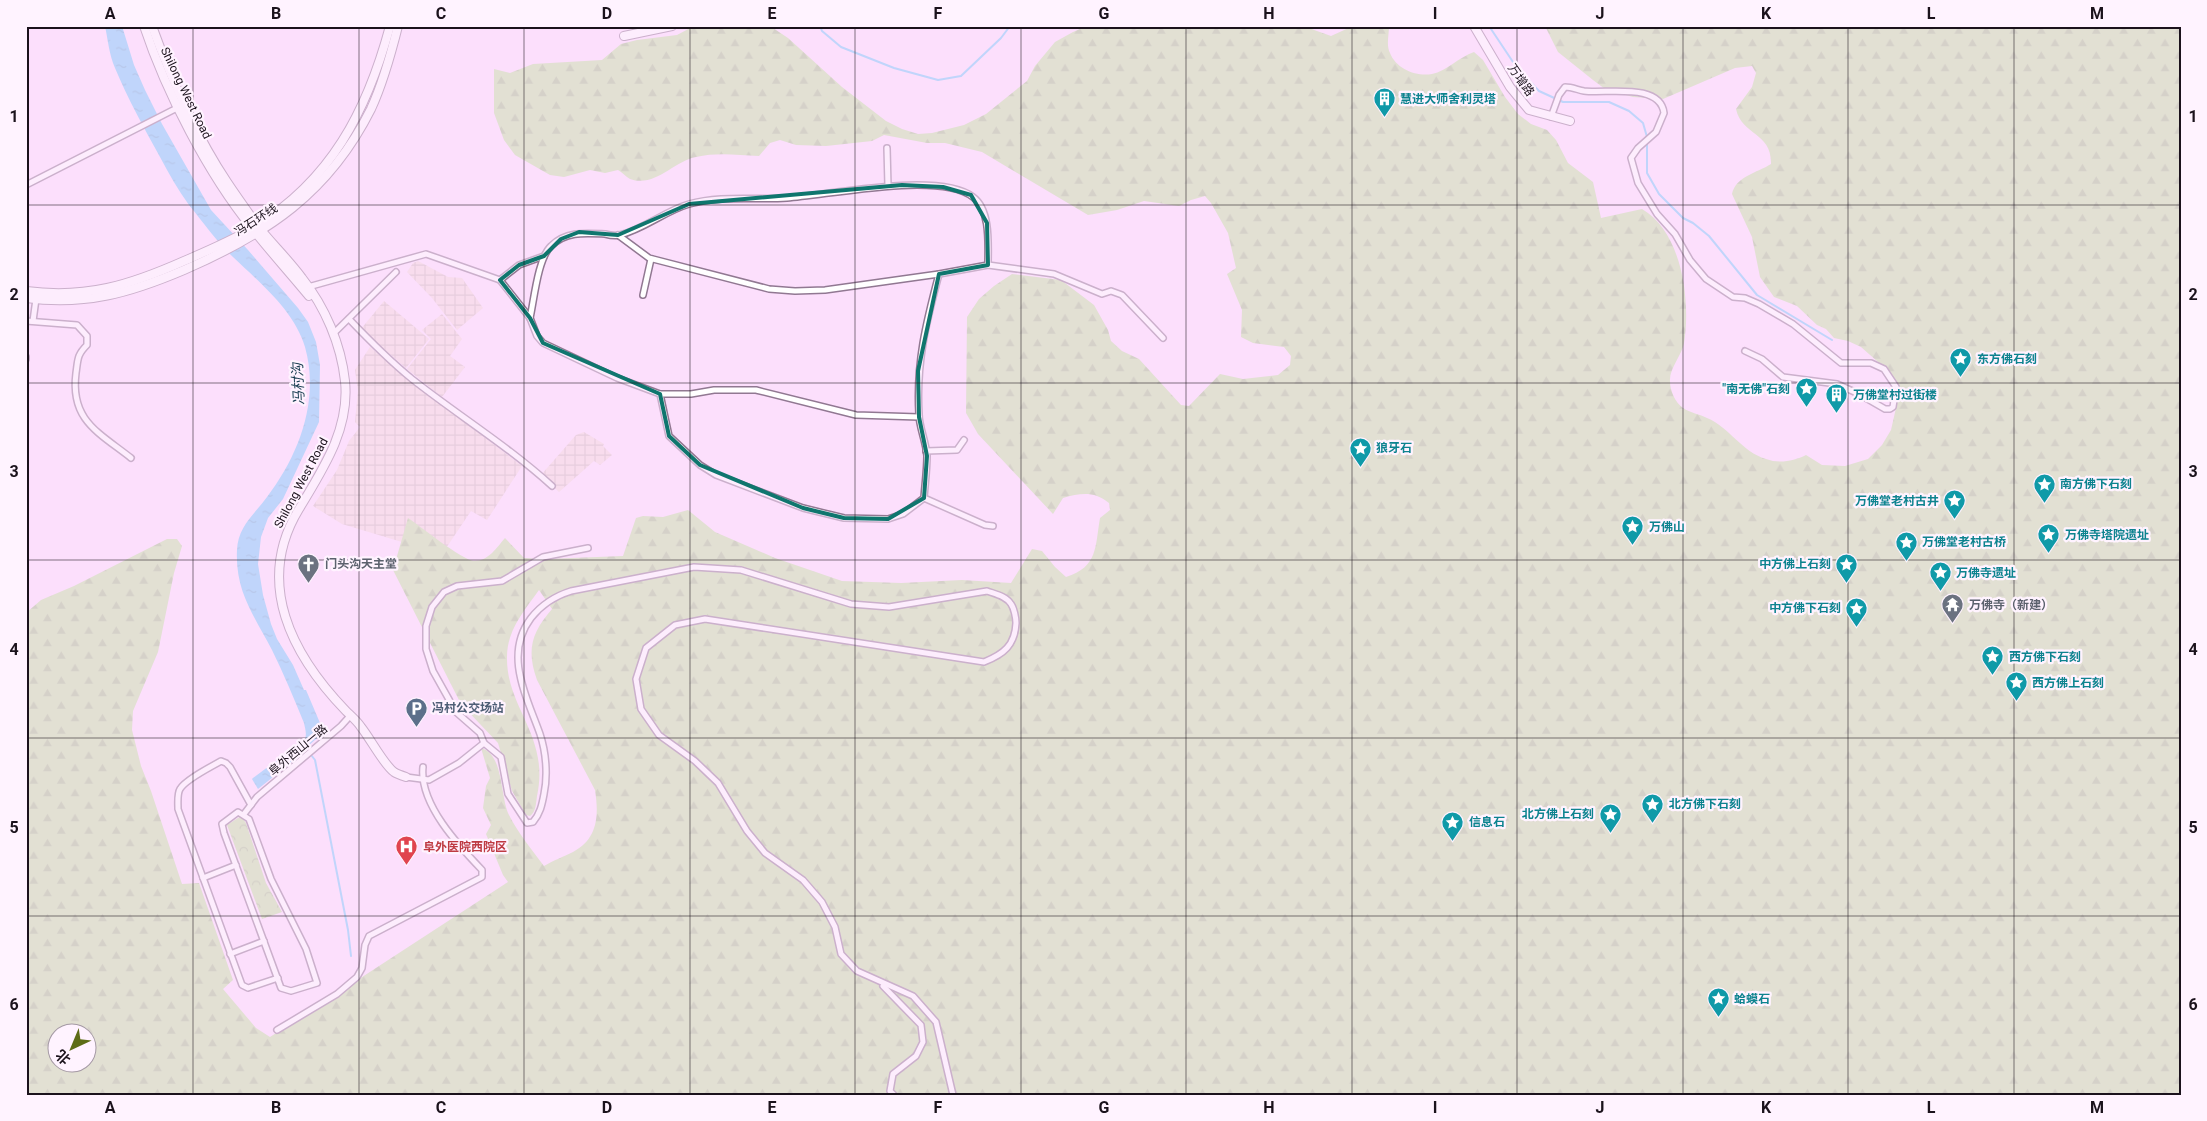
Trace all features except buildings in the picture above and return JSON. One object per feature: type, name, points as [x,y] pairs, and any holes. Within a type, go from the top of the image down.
[{"type":"main road","name":"Shilong West Road","points":[[144,26],[154,56],[181,106],[257,230],[322,310]]},
{"type":"main road","name":"Shilong West Road","points":[[152,26],[181,106]]},
{"type":"main road","name":"冯石环线","points":[[26,298],[78,300],[124,292],[162,279],[245,241],[310,181],[339,147],[370,91],[379,68],[390,26]]},
{"type":"main road","name":"冯石环线","points":[[26,291],[63,294],[109,289],[148,277],[217,247],[238,235],[257,230],[309,193],[343,155],[373,104],[398,26]]},
{"type":"main road","points":[[624,36],[672,26]]},
{"type":"main road","name":"万增路","points":[[1474,26],[1516,96],[1529,110],[1570,121]]},
{"type":"main road","name":"Shilong West Road","points":[[257,230],[308,287],[322,310],[340,348],[346,384],[342,424],[324,469],[289,528],[281,554],[278,584],[283,613],[298,645],[331,696],[359,724],[394,772],[406,777]]},
{"type":"street","points":[[1550,117],[1559,95],[1565,87],[1584,91],[1647,93],[1661,104],[1664,113],[1660,126],[1631,158],[1638,182],[1657,214],[1675,234],[1690,260],[1706,279],[1733,297],[1745,298],[1759,304],[1793,324],[1840,363],[1866,362],[1884,369],[1896,387],[1893,407],[1885,409],[1859,394],[1836,384],[1783,377],[1762,358],[1745,351]]},
{"type":"street","points":[[28,184],[181,106]]},
{"type":"street","points":[[887,148],[888,186]]},
{"type":"street","points":[[530,318],[544,256],[550,246],[561,239],[578,232],[618,235],[689,204],[727,199],[786,198],[888,186],[922,185],[943,187],[971,195],[978,200],[987,224],[988,265]]},
{"type":"street","points":[[618,235],[651,259],[747,285],[795,291],[825,290],[988,265],[1054,274],[1102,294],[1111,291],[1122,295],[1163,338]]},
{"type":"street","points":[[308,287],[426,254],[500,280],[530,318],[537,336],[548,347],[616,378],[660,394],[691,394],[714,390],[756,390],[856,415],[919,417]]},
{"type":"street","points":[[500,280],[519,265],[544,256]]},
{"type":"street","points":[[643,295],[651,259]]},
{"type":"street","points":[[334,333],[396,272]]},
{"type":"street","points":[[924,498],[926,452],[924,431],[919,417],[918,371],[921,343],[938,274]]},
{"type":"street","points":[[34,321],[36,299]]},
{"type":"street","points":[[348,319],[412,379],[514,452],[552,486]]},
{"type":"street","points":[[26,321],[77,325],[87,336],[87,345],[79,353],[75,384],[77,404],[88,424],[131,458]]},
{"type":"street","points":[[660,394],[669,436],[700,465],[716,475],[803,508],[844,518],[888,519],[903,514],[924,498]]},
{"type":"street","points":[[926,452],[957,450],[964,440]]},
{"type":"street","points":[[924,498],[985,525],[993,526]]},
{"type":"street","points":[[588,548],[543,557],[502,581],[457,586],[444,592],[432,607],[426,626],[426,649],[433,671],[456,712],[480,733],[484,743],[501,757],[508,794],[527,823],[533,822],[540,815],[546,773],[542,740],[519,673],[519,647],[522,633],[534,614],[554,597],[571,591],[694,567],[741,570],[851,604],[889,607],[987,591],[1001,596],[1011,604],[1016,618],[1012,644],[996,658],[984,662],[704,619],[675,625],[646,648],[636,679],[641,709],[659,735],[695,760],[718,783],[747,831],[765,853],[803,880],[822,902],[835,927],[841,954],[857,972],[881,984],[913,996],[936,1022],[953,1095]]},
{"type":"street","name":"阜外西山一路","points":[[244,814],[258,797],[341,726],[350,716]]},
{"type":"street","points":[[406,777],[429,780],[459,763],[484,743]]},
{"type":"street","points":[[251,805],[230,767],[226,762],[221,761],[180,788],[178,809],[242,985],[248,988],[278,978]]},
{"type":"street","points":[[278,1030],[337,994],[356,977],[362,968],[365,945],[369,936],[482,877],[482,870],[435,815],[423,780],[423,767]]},
{"type":"street","points":[[238,812],[244,814],[249,819],[271,879],[306,949],[317,982],[291,991],[285,991],[281,988],[222,824],[238,812]]},
{"type":"street","points":[[203,878],[236,865]]},
{"type":"street","points":[[230,954],[264,940]]},
{"type":"street","points":[[881,984],[921,1024],[923,1042],[916,1056],[893,1074],[890,1091],[894,1095]]},
{"type":"highlighted area","points":[[902,185],[943,187],[971,195],[987,223],[988,265],[939,274],[918,371],[919,417],[927,456],[924,498],[888,519],[844,518],[803,508],[700,465],[669,436],[660,394],[543,343],[530,318],[500,280],[519,265],[544,256],[561,239],[579,232],[618,235],[689,204]]},
{"type":"shaded area","points":[[418,261],[448,277],[462,278],[483,308],[457,330],[432,298],[407,272],[413,263]]},
{"type":"shaded area","points":[[384,301],[429,339],[406,368],[361,329]]},
{"type":"shaded area","points":[[442,314],[462,339],[450,356],[465,367],[442,397],[407,369],[431,339],[422,330]]},
{"type":"shaded area","points":[[370,347],[409,380],[522,466],[487,520],[471,511],[442,554],[342,524],[313,506],[337,470],[349,441],[360,427],[355,422],[358,391],[355,370]]},
{"type":"shaded area","points":[[584,432],[604,444],[603,446],[612,455],[600,465],[594,461],[559,492],[541,475],[576,435]]},
{"type":"green space","points":[[694,26],[770,26],[788,38],[842,87],[886,121],[918,134],[932,133],[964,125],[986,114],[1027,81],[1035,66],[1055,42],[1087,26],[1303,26],[1331,36],[1353,26],[1389,26],[1388,47],[1393,59],[1408,71],[1426,75],[1448,67],[1474,52],[1483,60],[1505,97],[1518,114],[1531,124],[1547,130],[1556,140],[1568,163],[1593,182],[1601,218],[1642,209],[1656,220],[1666,234],[1675,250],[1681,269],[1686,308],[1684,343],[1670,376],[1672,392],[1680,406],[1715,422],[1757,456],[1776,461],[1786,461],[1806,455],[1822,465],[1845,466],[1868,459],[1882,445],[1891,430],[1896,408],[1896,385],[1886,369],[1861,347],[1848,341],[1834,338],[1826,329],[1817,325],[1797,306],[1774,297],[1760,277],[1752,237],[1732,194],[1734,188],[1742,179],[1771,164],[1767,146],[1744,124],[1739,118],[1736,109],[1752,87],[1756,73],[1752,66],[1735,68],[1663,99],[1633,97],[1605,89],[1558,52],[1545,26],[2181,26],[2181,1095],[26,1095],[26,613],[41,600],[74,586],[167,539],[177,539],[182,546],[174,573],[158,652],[133,711],[132,730],[141,766],[182,884],[199,883],[233,980],[223,989],[256,1028],[270,1037],[508,882],[503,875],[486,834],[491,825],[483,808],[486,786],[490,778],[481,748],[494,758],[498,767],[509,815],[544,866],[581,847],[588,840],[595,826],[597,808],[595,790],[537,680],[532,659],[533,642],[536,634],[545,617],[552,609],[539,590],[517,621],[508,647],[509,675],[513,692],[533,739],[538,756],[539,775],[535,810],[530,816],[526,815],[512,791],[498,743],[461,704],[393,570],[408,518],[460,555],[474,561],[484,559],[505,538],[524,558],[623,556],[636,518],[643,516],[663,517],[688,510],[715,532],[775,558],[842,581],[901,583],[962,580],[1011,583],[1032,549],[1042,551],[1066,577],[1084,568],[1090,562],[1095,547],[1100,518],[1110,510],[1109,503],[1098,496],[1076,495],[1063,498],[1053,514],[978,434],[966,413],[967,317],[979,299],[1012,274],[1061,280],[1094,305],[1108,330],[1111,341],[1122,351],[1139,359],[1181,405],[1189,406],[1220,374],[1243,379],[1278,375],[1290,365],[1291,356],[1284,347],[1253,343],[1241,337],[1242,310],[1227,274],[1236,268],[1228,233],[1205,196],[1179,206],[1144,201],[1117,210],[1088,215],[982,152],[945,143],[927,143],[884,135],[872,141],[826,146],[796,145],[780,140],[770,143],[759,156],[704,155],[688,159],[656,177],[639,181],[630,179],[618,170],[605,173],[590,170],[564,177],[550,175],[515,155],[504,140],[494,113],[494,69],[510,73],[533,64],[602,60],[621,44],[677,35]]},
{"type":"green space","points":[[241,816],[246,823],[266,883],[282,912],[262,919],[227,825]]},
{"type":"water","points":[[105,26],[122,26],[134,65],[145,90],[211,210],[298,308],[308,322],[316,342],[320,365],[319,422],[283,499],[268,518],[261,537],[258,564],[263,595],[277,639],[293,665],[304,690],[306,690],[320,723],[322,722],[327,729],[306,748],[307,750],[258,789],[252,779],[305,739],[306,733],[304,723],[285,677],[242,591],[237,565],[237,550],[240,534],[289,463],[304,426],[310,387],[305,347],[300,334],[285,309],[221,245],[177,188],[120,80],[111,58]]},
{"type":"waterway","points":[[820,26],[822,31],[841,47],[894,68],[938,80],[961,76],[1001,38],[1010,26]]},
{"type":"waterway","points":[[1489,26],[1517,68],[1539,91],[1563,102],[1609,102],[1629,111],[1643,123],[1647,137]]},
{"type":"waterway","points":[[1647,141],[1647,173],[1659,194],[1683,218],[1693,223],[1709,236],[1757,295],[1832,340]]},
{"type":"waterway","points":[[304,746],[315,760],[348,930],[351,956]]},
{"type":"place","name":"慧进大师舍利灵塔","points":[[1384,118]]},
{"type":"place","name":"东方佛石刻","points":[[1961,378]]},
{"type":"place","name":"\"南无佛\"石刻","points":[[1806,408]]},
{"type":"place","name":"万佛堂村过街楼","points":[[1837,414]]},
{"type":"place","name":"狼牙石","points":[[1360,467]]},
{"type":"place","name":"南方佛下石刻","points":[[2044,503]]},
{"type":"place","name":"万佛堂老村古井","points":[[1955,520]]},
{"type":"place","name":"万佛山","points":[[1633,546]]},
{"type":"place","name":"万佛寺塔院遗址","points":[[2049,554]]},
{"type":"place","name":"万佛堂老村古桥","points":[[1906,561]]},
{"type":"place","name":"门头沟天主堂","points":[[309,583]]},
{"type":"place","name":"中方佛上石刻","points":[[1847,583]]},
{"type":"place","name":"万佛寺遗址","points":[[1940,592]]},
{"type":"place","name":"万佛寺（新建）","points":[[1953,624]]},
{"type":"place","name":"中方佛下石刻","points":[[1857,627]]},
{"type":"place","name":"西方佛下石刻","points":[[1993,676]]},
{"type":"place","name":"西方佛上石刻","points":[[2016,702]]},
{"type":"place","name":"冯村公交场站","points":[[416,727]]},
{"type":"place","name":"北方佛下石刻","points":[[1653,823]]},
{"type":"place","name":"北方佛上石刻","points":[[1610,833]]},
{"type":"place","name":"信息石","points":[[1453,841]]},
{"type":"place","name":"阜外医院西院区","points":[[407,866]]},
{"type":"place","name":"蛤蟆石","points":[[1718,1018]]},
{"type":"water label","name":"冯村沟","points":[[298,384]]}]
